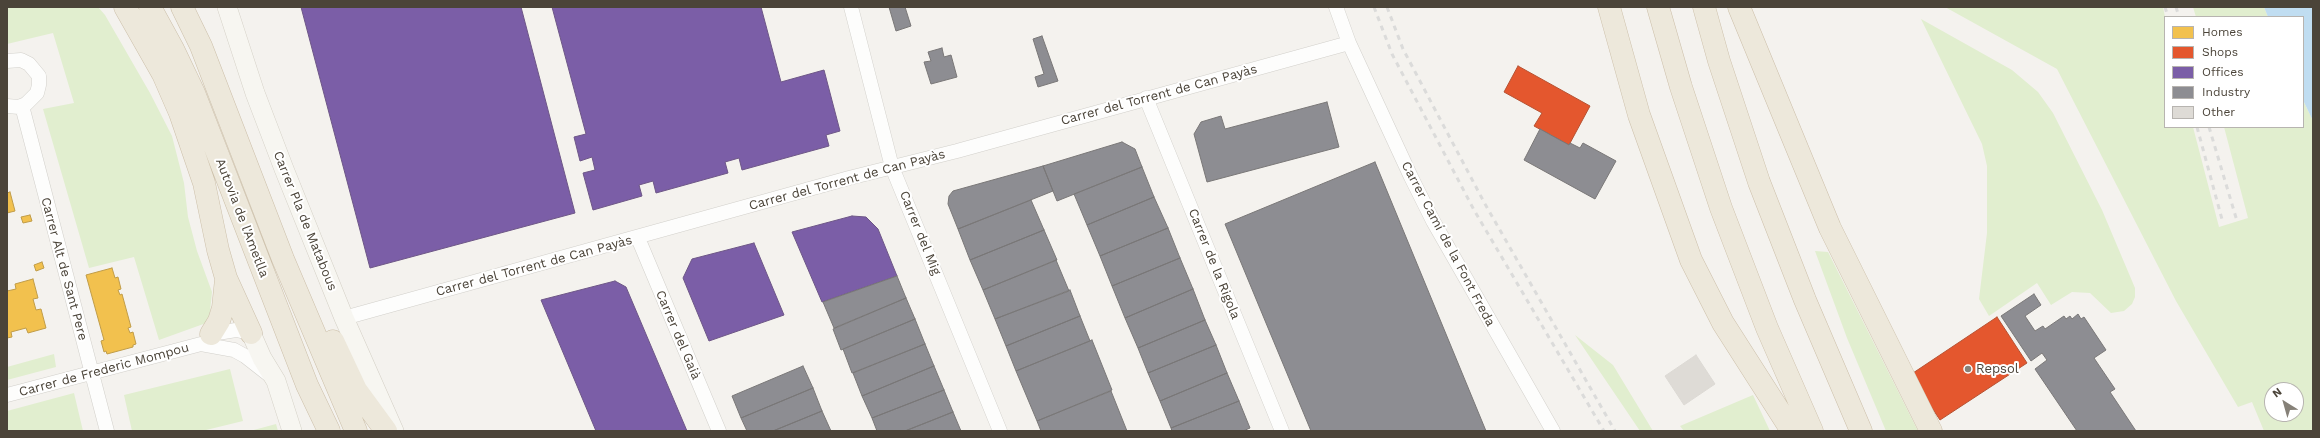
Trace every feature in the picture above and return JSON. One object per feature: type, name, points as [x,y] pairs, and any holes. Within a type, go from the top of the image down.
[{"type":"highway","points":[[125,7],[163,74],[195,152],[204,183],[218,250],[226,278],[251,333]]},
{"type":"highway","name":"Autovia de l'Ametlla","points":[[150,7],[173,49],[194,93],[304,378],[329,431]]},
{"type":"highway","name":"Autovia de l'Ametlla","points":[[182,7],[201,46],[283,259],[356,431]]},
{"type":"highway","points":[[1609,7],[1639,115],[1691,260],[1723,323],[1792,431]]},
{"type":"highway","points":[[1658,7],[1681,87],[1721,208],[1767,328],[1812,431]]},
{"type":"highway","points":[[1704,7],[1719,61],[1759,182],[1805,300],[1861,431]]},
{"type":"highway","points":[[1739,7],[1830,228],[1931,431]]},
{"type":"highway","points":[[283,259],[320,316],[356,390],[386,431]]},
{"type":"highway","points":[[206,339],[219,321],[223,308],[226,278]]},
{"type":"main road","name":"Carrer Pla de Matabous","points":[[227,7],[281,162],[344,318],[394,431]]},
{"type":"main road","points":[[251,333],[262,358],[276,381],[292,431]]},
{"type":"street","name":"Carrer del Mig","points":[[851,7],[892,167],[1000,431]]},
{"type":"street","name":"Carrer Camí de la Font Freda","points":[[1336,7],[1350,43],[1411,177],[1433,221],[1553,431]]},
{"type":"street","name":"Carrer del Torrent de Can Payàs","points":[[344,318],[1350,43]]},
{"type":"street","points":[[7,61],[22,60],[29,64],[38,76],[37,93],[32,100],[22,106],[7,106]]},
{"type":"street","name":"Carrer de la Rigola","points":[[1146,98],[1282,431]]},
{"type":"street","name":"Carrer Alt de Sant Pere","points":[[22,106],[107,431]]},
{"type":"street","name":"Carrer del Gaià","points":[[638,238],[719,431]]},
{"type":"street","name":"Carrer de Frederic Mompou","points":[[7,395],[91,374],[236,330],[251,333]]},
{"type":"street","points":[[206,339],[245,356],[276,381]]},
{"type":"green space","points":[[7,7],[98,7],[105,15],[150,93],[172,136],[184,183],[188,217],[197,251],[212,292],[209,322],[159,340],[134,257],[89,268],[43,109],[74,103],[53,33],[7,44]]},
{"type":"green space","points":[[1945,7],[2163,7],[2165,16],[2164,128],[2193,128],[2219,227],[2248,218],[2224,128],[2304,128],[2304,102],[2313,121],[2313,431],[2264,431],[2252,402],[2238,407],[2176,301],[2057,69]]},
{"type":"green space","points":[[2193,7],[2264,7],[2268,16],[2196,16]]},
{"type":"green space","points":[[1921,19],[2012,70],[2038,92],[2053,113],[2102,210],[2135,288],[2135,297],[2132,304],[2124,311],[2111,313],[2090,293],[2072,292],[2051,305],[2037,283],[1989,316],[1979,299],[1987,233],[1987,166],[1982,144]]},
{"type":"green space","points":[[1815,251],[1828,252],[1918,431],[1886,431],[1847,338]]},
{"type":"green space","points":[[1575,335],[1613,365],[1653,431],[1640,431]]},
{"type":"green space","points":[[54,354],[56,367],[7,380],[7,367]]},
{"type":"green space","points":[[230,369],[243,421],[202,431],[132,431],[124,395]]},
{"type":"green space","points":[[74,393],[83,431],[7,431],[7,411]]},
{"type":"green space","points":[[1753,395],[1770,431],[1684,431],[1680,426]]},
{"type":"green space","points":[[276,424],[278,431],[250,431]]},
{"type":"water","points":[[2264,7],[2313,7],[2313,121],[2304,102],[2304,16],[2268,16]]},
{"type":"building: Homes","points":[[10,192],[15,211],[7,213],[7,193]]},
{"type":"building: Homes","points":[[30,215],[32,221],[23,223],[21,217]]},
{"type":"building: Homes","points":[[42,262],[44,268],[36,271],[34,265]]},
{"type":"building: Homes","points":[[112,268],[115,278],[118,277],[121,289],[118,290],[120,295],[122,294],[131,327],[128,328],[130,333],[133,332],[136,344],[133,345],[133,347],[107,354],[106,351],[104,352],[101,341],[104,340],[86,275]]},
{"type":"building: Homes","points":[[33,279],[38,298],[33,299],[36,310],[41,309],[46,328],[28,333],[26,328],[11,332],[12,337],[7,338],[7,291],[16,289],[15,284]]},
{"type":"building: Shops","points":[[1518,66],[1590,106],[1569,145],[1534,126],[1542,113],[1504,92]]},
{"type":"building: Shops","name":"Repsol","points":[[1997,317],[2027,363],[1940,420],[1910,375]]},
{"type":"building: Offices","points":[[301,7],[521,7],[575,213],[370,268]]},
{"type":"building: Offices","points":[[552,7],[761,7],[781,82],[824,70],[840,131],[826,135],[829,146],[742,170],[739,158],[725,162],[728,173],[656,193],[653,181],[639,185],[642,196],[593,210],[583,173],[595,170],[592,157],[580,161],[574,137],[586,134]]},
{"type":"building: Offices","points":[[852,216],[866,217],[878,229],[897,276],[822,302],[792,232]]},
{"type":"building: Offices","points":[[754,243],[784,315],[709,341],[683,278],[692,259]]},
{"type":"building: Offices","points":[[615,281],[626,287],[687,431],[596,431],[541,300]]},
{"type":"building: Industry","points":[[889,7],[905,7],[911,26],[896,31]]},
{"type":"building: Industry","points":[[1042,36],[1058,81],[1038,87],[1035,77],[1044,74],[1033,39]]},
{"type":"building: Industry","points":[[942,48],[944,57],[951,55],[957,77],[931,84],[924,62],[931,61],[928,52]]},
{"type":"building: Industry","points":[[1327,102],[1339,147],[1207,182],[1194,134],[1201,122],[1221,116],[1225,129]]},
{"type":"building: Industry","points":[[1540,129],[1569,145],[1570,143],[1580,148],[1583,143],[1616,161],[1595,199],[1524,160]]},
{"type":"building: Industry","points":[[1122,142],[1135,149],[1142,167],[1057,201],[1043,166]]},
{"type":"building: Industry","points":[[1375,162],[1486,431],[1311,431],[1225,224]]},
{"type":"building: Industry","points":[[1043,166],[1053,191],[958,229],[948,204],[949,196],[953,191]]},
{"type":"building: Industry","points":[[1142,167],[1154,197],[1087,225],[1074,194]]},
{"type":"building: Industry","points":[[1154,197],[1168,228],[1100,256],[1087,225]]},
{"type":"building: Industry","points":[[1031,200],[1044,230],[970,260],[958,229]]},
{"type":"building: Industry","points":[[1168,228],[1180,258],[1112,286],[1100,256]]},
{"type":"building: Industry","points":[[1044,230],[1057,260],[983,290],[970,260]]},
{"type":"building: Industry","points":[[1180,258],[1193,289],[1125,318],[1112,286]]},
{"type":"building: Industry","points":[[1056,260],[1069,291],[995,319],[983,290]]},
{"type":"building: Industry","points":[[897,276],[906,298],[834,328],[823,302]]},
{"type":"building: Industry","points":[[1193,289],[1205,320],[1138,348],[1125,318]]},
{"type":"building: Industry","points":[[1070,290],[1080,316],[1006,346],[995,319]]},
{"type":"building: Industry","points":[[2034,294],[2041,305],[2025,316],[2035,331],[2043,326],[2045,329],[2064,316],[2066,319],[2070,316],[2072,319],[2078,314],[2081,319],[2084,317],[2106,350],[2094,358],[2115,389],[2110,392],[2136,431],[2077,431],[2035,369],[2047,360],[2042,353],[2031,361],[2001,316]]},
{"type":"building: Industry","points":[[906,298],[915,319],[841,350],[833,329]]},
{"type":"building: Industry","points":[[1080,316],[1090,341],[1016,371],[1006,346]]},
{"type":"building: Industry","points":[[915,319],[925,344],[852,373],[843,349]]},
{"type":"building: Industry","points":[[1205,320],[1216,345],[1148,373],[1138,348]]},
{"type":"building: Industry","points":[[1092,340],[1112,390],[1037,421],[1016,371]]},
{"type":"building: Industry","points":[[925,344],[934,366],[862,396],[853,373]]},
{"type":"building: Industry","points":[[1216,345],[1227,373],[1160,401],[1148,373]]},
{"type":"building: Industry","points":[[803,366],[813,388],[741,418],[732,396]]},
{"type":"building: Industry","points":[[934,366],[944,390],[872,418],[862,396]]},
{"type":"building: Industry","points":[[1227,373],[1239,401],[1171,428],[1160,401]]},
{"type":"building: Industry","points":[[813,388],[822,411],[773,431],[747,431],[741,418]]},
{"type":"building: Industry","points":[[944,390],[953,412],[905,431],[877,431],[872,418]]},
{"type":"building: Industry","points":[[1111,391],[1127,431],[1041,431],[1037,421]]},
{"type":"building: Industry","points":[[1239,401],[1250,428],[1243,431],[1172,431],[1171,428]]},
{"type":"building: Industry","points":[[822,411],[831,431],[773,431]]},
{"type":"building: Industry","points":[[953,412],[961,431],[905,431],[933,420]]},
{"type":"building: Other","points":[[1696,355],[1715,384],[1684,405],[1665,376]]},
{"type":"railway","points":[[1374,7],[1392,54],[1474,210],[1604,431]]},
{"type":"railway","points":[[1387,7],[1403,49],[1485,204],[1615,431]]},
{"type":"railway","points":[[2165,7],[2168,16]]},
{"type":"railway","points":[[2176,7],[2179,16]]},
{"type":"railway","points":[[2197,128],[2223,223]]},
{"type":"railway","points":[[2209,128],[2237,221]]},
{"type":"place","name":"Repsol","points":[[1968,369]]}]
